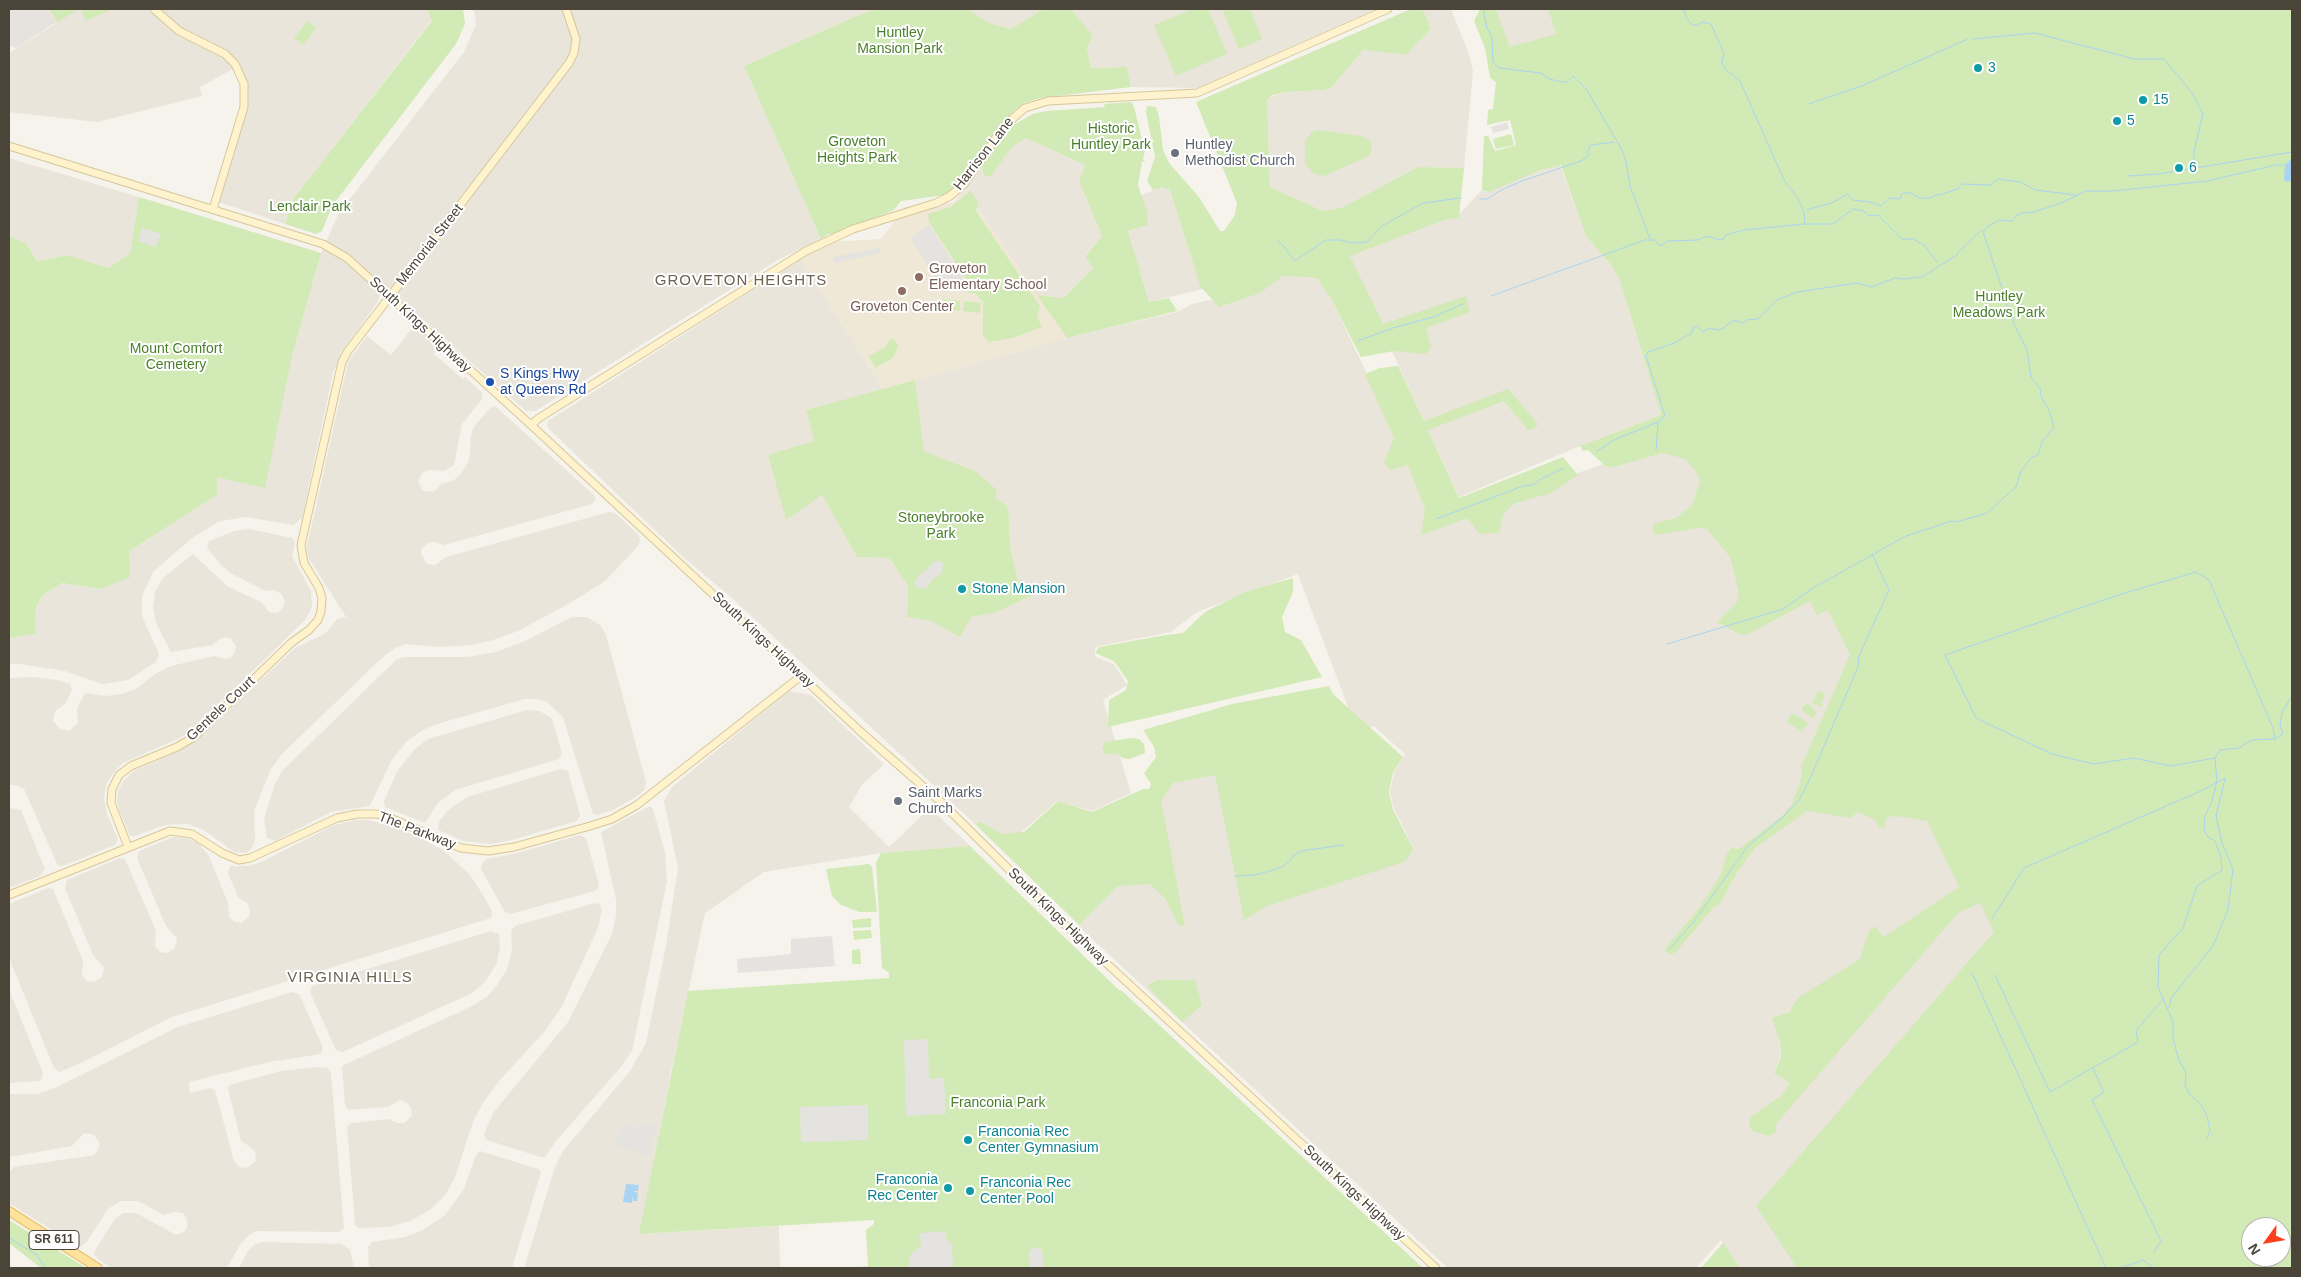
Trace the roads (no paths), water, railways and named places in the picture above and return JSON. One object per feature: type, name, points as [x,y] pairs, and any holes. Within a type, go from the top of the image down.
[{"type":"main road","name":"SR 611","points":[[9,1211],[98,1268]]},
{"type":"street","points":[[154,9],[179,31],[225,54],[235,64],[244,84],[244,107],[213,209]]},
{"type":"street","name":"Memorial Street","points":[[321,612],[321,593],[303,558],[302,532],[342,362],[569,63],[574,53],[576,39],[566,9]]},
{"type":"street","name":"Harrison Lane","points":[[531,425],[538,418],[806,250],[853,229],[936,203],[950,196],[964,184],[1004,126],[1025,108],[1048,101],[1198,93],[1388,9]]},
{"type":"street","name":"South Kings Highway","points":[[9,146],[323,244],[347,258],[531,425],[801,676],[942,803],[1064,924],[1436,1268]]},
{"type":"street","name":"Gentele Court","points":[[128,847],[111,803],[112,789],[119,775],[131,766],[176,747],[194,736],[291,643],[313,626],[321,612]]},
{"type":"street","name":"The Parkway","points":[[9,895],[162,833],[182,832],[196,836],[222,853],[239,860],[337,818],[363,814],[390,818],[461,848],[488,851],[514,847],[590,826],[631,810],[801,676]]},
{"type":"water","points":[[2292,158],[2292,180],[2288,182],[2284,180],[2285,165]]},
{"type":"water","points":[[626,1184],[639,1185],[638,1191],[633,1191],[638,1193],[637,1201],[633,1201],[633,1195],[632,1203],[623,1202]]},
{"type":"waterway","points":[[1483,9],[1487,28],[1492,38],[1493,62],[1499,68],[1541,73],[1549,79],[1562,82],[1567,82],[1573,76],[1587,90],[1622,150],[1626,161],[1630,186],[1650,239]]},
{"type":"waterway","points":[[1684,9],[1686,17],[1692,25],[1702,22],[1711,24],[1724,53],[1722,63],[1725,69],[1740,81],[1784,180],[1797,197],[1804,212],[1805,223]]},
{"type":"waterway","points":[[1973,39],[2035,33],[2134,59],[2164,59],[2192,93],[2203,114],[2194,151],[2194,161],[2198,167]]},
{"type":"waterway","points":[[1809,104],[1864,85],[1968,39]]},
{"type":"waterway","points":[[1480,199],[1487,199],[1501,190],[1522,181],[1581,161],[1588,156],[1591,145],[1614,142]]},
{"type":"waterway","points":[[2128,176],[2159,174],[2292,152]]},
{"type":"waterway","points":[[1667,644],[1783,609],[1813,588],[1906,536],[1952,521],[1957,522],[1987,513],[2016,487],[2021,471],[2031,458],[2038,455],[2042,442],[2054,427],[2049,410],[2040,395],[2041,390],[2031,377],[2027,350],[2014,324],[2011,311],[2002,298],[2004,294],[1983,232],[1987,227],[1999,220],[2012,221],[2017,215],[2025,212],[2030,213],[2059,204],[2086,191],[2114,191],[2207,181],[2276,165],[2285,165]]},
{"type":"waterway","points":[[1807,210],[1834,202],[1847,194],[1853,200],[1870,202],[1881,206],[1889,198],[1900,199],[1902,193],[1911,193],[1919,198],[1931,198],[1935,195],[1958,189],[1962,184],[1990,185],[1998,179],[2020,182],[2035,190],[2076,195]]},
{"type":"waterway","points":[[1278,241],[1295,261],[1326,240],[1340,240],[1351,243],[1367,242],[1382,226],[1423,203],[1461,198]]},
{"type":"waterway","points":[[1491,296],[1645,240],[1655,240],[1660,246],[1668,241],[1698,240],[1707,236],[1719,240],[1724,239],[1726,235],[1744,230],[1805,224],[1833,224],[1853,209],[1864,211],[1869,216],[1878,215],[1902,239],[1913,239],[1925,246],[1937,262]]},
{"type":"waterway","points":[[1597,451],[1614,440],[1658,422],[1665,416],[1646,356],[1648,352],[1674,343],[1692,333],[1693,328],[1697,326],[1703,332],[1709,328],[1718,330],[1734,320],[1744,323],[1746,320],[1758,319],[1777,300],[1797,292],[1857,283],[1872,287],[1895,278],[1922,277],[1957,255],[1982,230]]},
{"type":"waterway","points":[[1357,341],[1393,328],[1433,317],[1463,304]]},
{"type":"waterway","points":[[1656,450],[1658,423]]},
{"type":"waterway","points":[[1436,519],[1523,486],[1533,485],[1564,468]]},
{"type":"waterway","points":[[1669,950],[1695,920],[1748,846],[1783,817],[1799,800],[1808,783],[1858,667],[1859,656],[1889,590],[1872,554]]},
{"type":"waterway","points":[[2215,758],[2171,766],[2134,758],[2094,764],[2052,754],[1976,718],[1945,655],[2112,597],[2196,572],[2209,580],[2273,728],[2275,739]]},
{"type":"waterway","points":[[2207,1138],[2210,1131],[2207,1116],[2200,1103],[2190,1095],[2185,1085],[2186,1073],[2179,1060],[2173,1039],[2173,1022],[2158,987],[2159,955],[2183,928],[2197,886],[2222,870],[2221,857],[2215,841],[2208,837],[2204,830],[2205,816],[2212,801],[2217,781],[2215,758],[2220,750],[2239,748],[2252,740],[2275,739],[2283,734],[2280,726],[2282,712],[2292,696]]},
{"type":"waterway","points":[[1992,919],[2024,868],[2203,790],[2225,778]]},
{"type":"waterway","points":[[2169,1008],[2171,998],[2213,946],[2228,910],[2233,869],[2222,843],[2216,816],[2225,779]]},
{"type":"waterway","points":[[1235,876],[1255,875],[1282,867],[1301,851],[1343,845]]},
{"type":"waterway","points":[[1972,973],[2106,1268]]},
{"type":"waterway","points":[[1995,975],[2050,1092],[2138,1042],[2136,1031],[2163,999]]},
{"type":"waterway","points":[[2093,1068],[2104,1092],[2092,1100],[2161,1241],[2154,1252]]},
{"type":"waterway","points":[[9,1238],[37,1255],[45,1268]]},
{"type":"waterway","points":[[2121,1268],[2143,1260],[2154,1268]]},
{"type":"place","name":"3","points":[[1978,68]]},
{"type":"place","name":"15","points":[[2143,100]]},
{"type":"place","name":"5","points":[[2117,121]]},
{"type":"place","name":"Huntley Methodist Church","points":[[1175,153]]},
{"type":"place","name":"6","points":[[2179,168]]},
{"type":"place","name":"Groveton Elementary School","points":[[919,277]]},
{"type":"place","name":"Groveton Center","points":[[902,291]]},
{"type":"place","name":"S Kings Hwy at Queens Rd","points":[[490,382]]},
{"type":"place","name":"Stone Mansion","points":[[962,589]]},
{"type":"place","name":"Saint Marks Church","points":[[898,801]]},
{"type":"place","name":"Franconia Rec Center Gymnasium","points":[[968,1140]]},
{"type":"place","name":"Franconia Rec Center","points":[[948,1188]]},
{"type":"place","name":"Franconia Rec Center Pool","points":[[970,1191]]},
{"type":"district","name":"GROVETON HEIGHTS","points":[[741,281]]},
{"type":"district","name":"VIRGINIA HILLS","points":[[350,978]]},
{"type":"park label","name":"Huntley Mansion Park","points":[[900,42]]},
{"type":"park label","name":"Historic Huntley Park","points":[[1111,138]]},
{"type":"park label","name":"Groveton Heights Park","points":[[857,150]]},
{"type":"park label","name":"Lenclair Park","points":[[310,207]]},
{"type":"park label","name":"Huntley Meadows Park","points":[[1999,306]]},
{"type":"park label","name":"Mount Comfort Cemetery","points":[[176,358]]},
{"type":"park label","name":"Stoneybrooke Park","points":[[941,526]]},
{"type":"park label","name":"Franconia Park","points":[[998,1103]]}]
